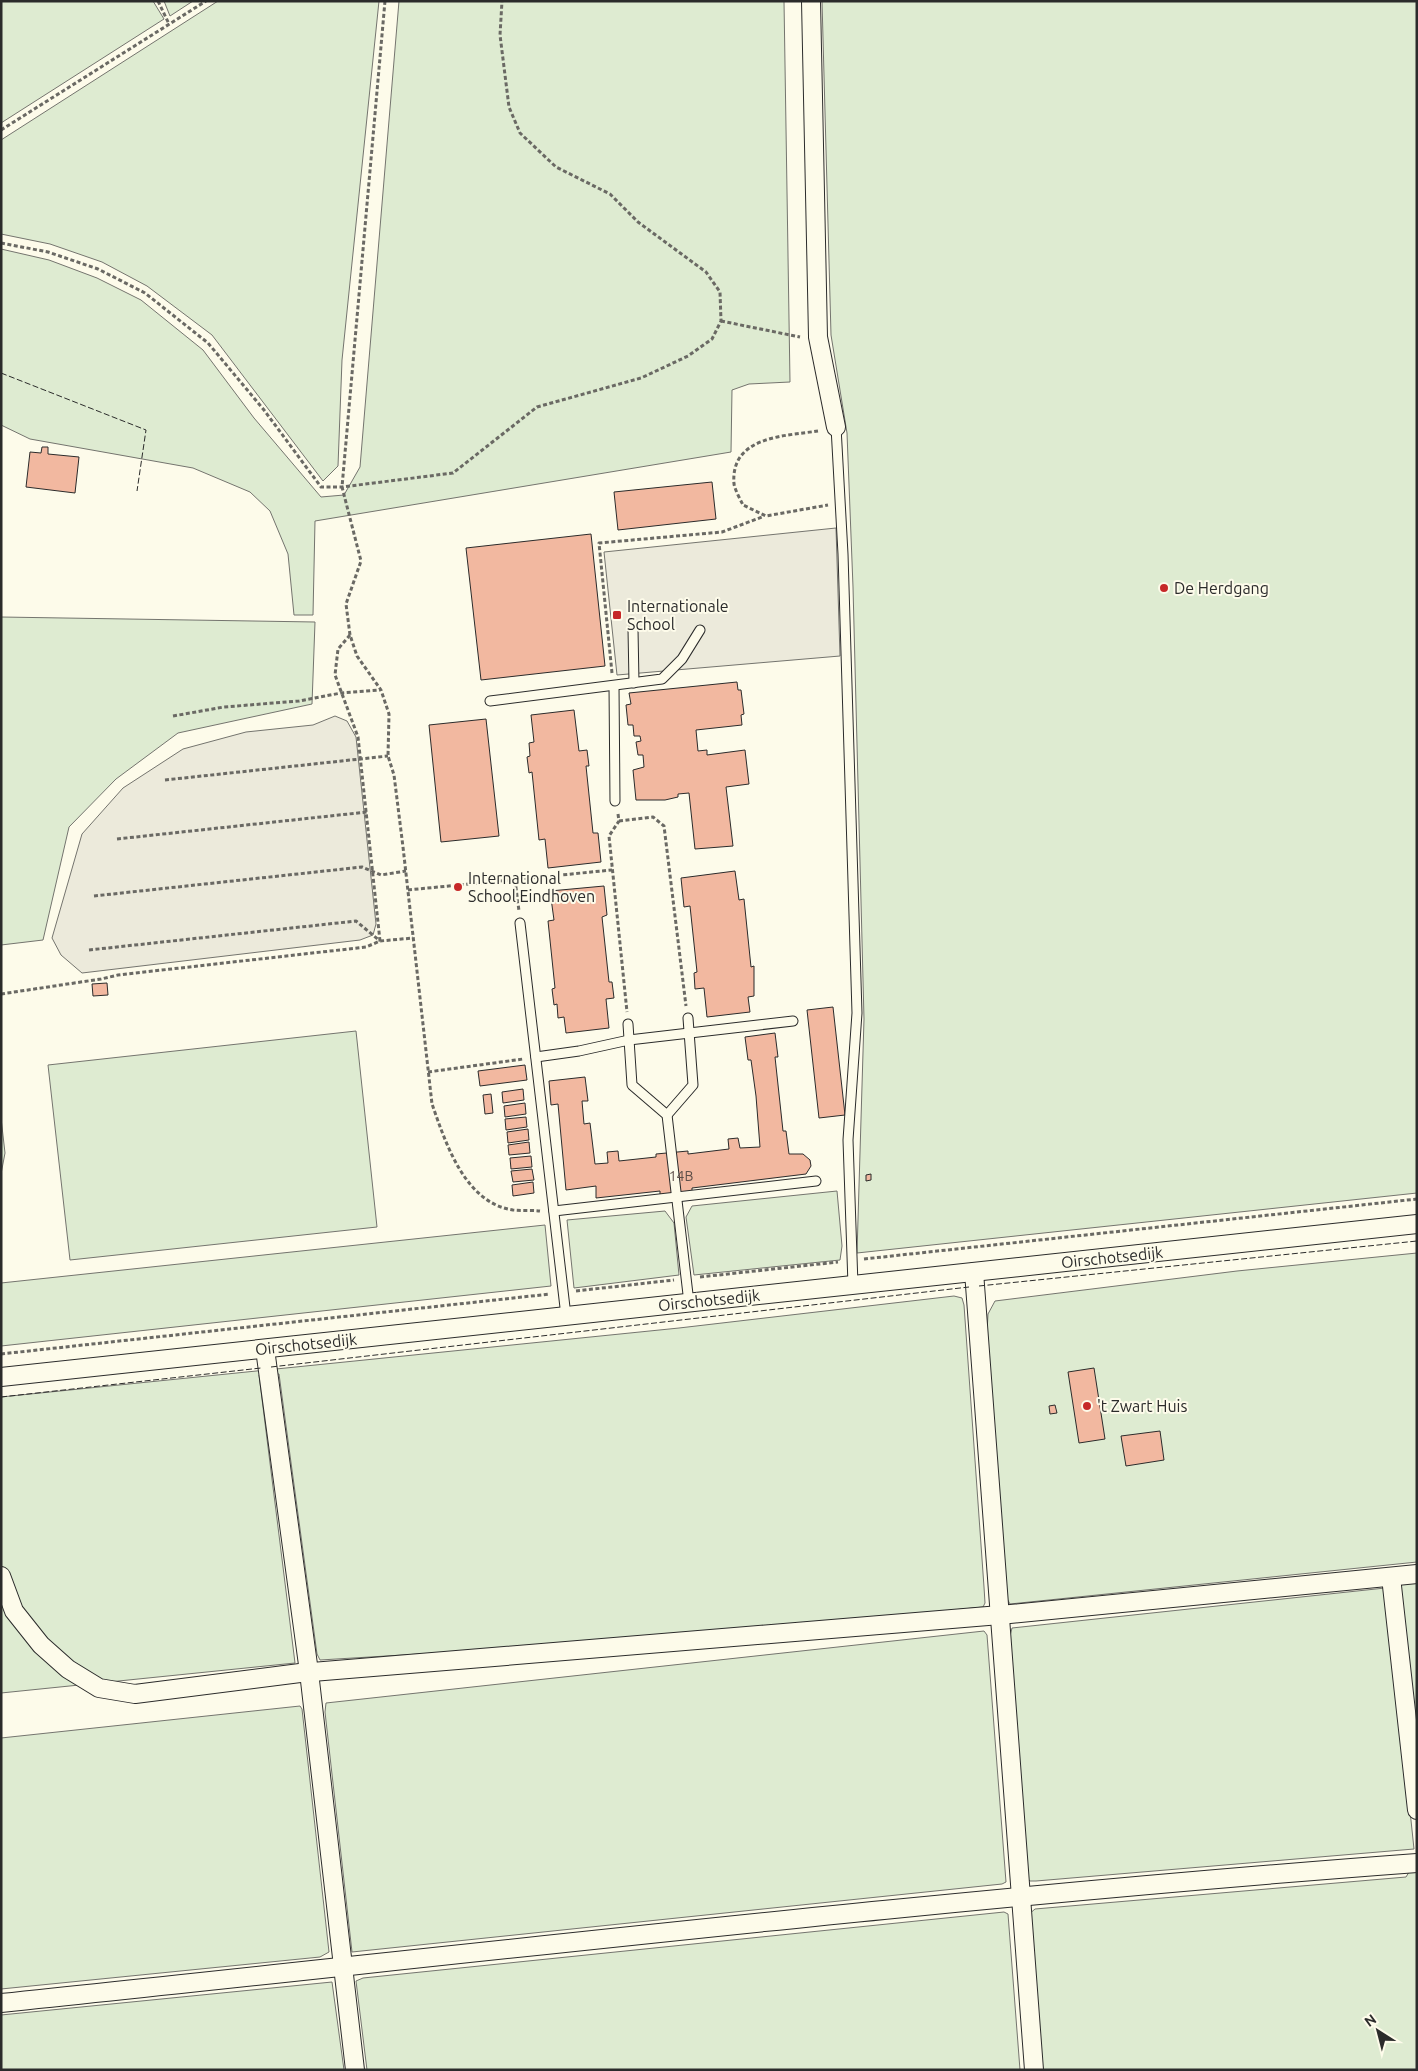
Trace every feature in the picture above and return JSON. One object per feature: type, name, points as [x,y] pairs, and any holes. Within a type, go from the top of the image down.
[{"type":"street","points":[[811,1],[818,336],[836,434]]},
{"type":"street","name":"Oirschotsedijk","points":[[1,1377],[1417,1224]]},
{"type":"street","points":[[974,1272],[1034,2070]]},
{"type":"street","points":[[265,1349],[309,1672],[354,2070]]},
{"type":"street","points":[[1,1576],[14,1611],[41,1645],[68,1669],[99,1688],[136,1694],[174,1690],[215,1682],[309,1672],[1000,1615],[1417,1574]]},
{"type":"street","points":[[1391,1577],[1417,1810]]},
{"type":"street","points":[[1,2003],[1020,1896],[1215,1878],[1417,1863]]},
{"type":"lane","points":[[836,434],[857,1013],[848,1140],[853,1285]]},
{"type":"lane","points":[[633,629],[634,683]]},
{"type":"lane","points":[[490,701],[662,679],[682,659],[700,630]]},
{"type":"lane","points":[[614,686],[616,801]]},
{"type":"lane","points":[[520,923],[566,1316]]},
{"type":"lane","points":[[667,1115],[694,1086],[688,1018]]},
{"type":"lane","points":[[536,1057],[579,1051],[629,1040],[793,1021]]},
{"type":"lane","points":[[628,1024],[632,1085],[667,1115],[689,1303]]},
{"type":"lane","points":[[554,1211],[816,1181]]},
{"type":"path","points":[[158,1],[169,24]]},
{"type":"path","points":[[1,130],[206,1]]},
{"type":"path","points":[[385,1],[342,487],[361,561],[346,604],[350,635],[357,656],[381,690],[389,714],[388,756],[394,775],[432,1104],[445,1140],[461,1172],[482,1197],[512,1210],[554,1211]]},
{"type":"path","points":[[1,243],[48,252],[98,270],[145,293],[208,343],[264,410],[321,487],[342,487],[453,472],[537,407],[649,374],[688,356],[712,339],[721,321],[720,292],[706,272],[638,222],[610,194],[556,167],[520,133],[509,107],[500,36],[502,1]]},
{"type":"path","points":[[721,321],[808,339]]},
{"type":"path","points":[[836,434],[819,431],[770,438],[749,447],[737,462],[734,484],[743,505],[766,516],[828,505],[839,491]]},
{"type":"path","points":[[614,686],[599,543],[722,532],[762,517]]},
{"type":"path","points":[[350,635],[338,649],[335,675],[358,737],[362,759],[380,941]]},
{"type":"path","points":[[173,716],[224,707],[299,702],[341,693],[381,690]]},
{"type":"path","points":[[165,780],[388,756]]},
{"type":"path","points":[[616,801],[619,821],[609,836],[628,1024]]},
{"type":"path","points":[[116,839],[368,812]]},
{"type":"path","points":[[619,821],[653,817],[664,826],[688,1018]]},
{"type":"path","points":[[94,896],[362,867],[381,875],[406,871]]},
{"type":"path","points":[[408,890],[612,870]]},
{"type":"path","points":[[515,880],[520,923]]},
{"type":"path","points":[[89,950],[356,921],[380,941]]},
{"type":"path","points":[[1,994],[118,975],[366,947],[380,941],[413,938]]},
{"type":"path","points":[[428,1072],[536,1057]]},
{"type":"path","points":[[1,1354],[1417,1199]]},
{"type":"green space","points":[[1,1],[153,1],[164,19],[1,123]]},
{"type":"green space","points":[[164,1],[193,1],[170,16]]},
{"type":"green space","points":[[218,1],[379,1],[342,360],[338,466],[323,481],[212,335],[147,286],[102,262],[50,244],[1,234],[1,140]]},
{"type":"green space","points":[[399,1],[784,1],[790,382],[749,384],[732,390],[731,452],[315,521],[313,615],[294,615],[288,554],[270,511],[250,492],[193,468],[30,439],[1,425],[1,249],[49,260],[97,278],[141,300],[203,350],[254,418],[321,497],[344,495],[360,467]]},
{"type":"green space","name":"De Herdgang","points":[[822,1],[1417,1],[1417,1193],[857,1253],[864,1019],[853,587],[847,433],[831,335]]},
{"type":"green space","points":[[1,617],[315,622],[312,704],[178,733],[116,779],[69,827],[43,940],[1,945]]},
{"type":"green space","points":[[356,1031],[377,1227],[70,1260],[48,1065]]},
{"type":"green space","points":[[1,1118],[5,1153],[1,1174]]},
{"type":"green space","points":[[837,1191],[842,1246],[840,1260],[694,1275],[686,1217],[692,1206]]},
{"type":"green space","points":[[665,1211],[674,1223],[679,1275],[574,1288],[567,1220]]},
{"type":"green space","points":[[545,1225],[551,1286],[1,1346],[1,1283]]},
{"type":"green space","points":[[1417,1253],[1417,1562],[1010,1604],[1005,1595],[987,1332],[988,1314],[995,1301],[1237,1271]]},
{"type":"green space","points":[[954,1296],[962,1298],[964,1305],[984,1587],[985,1603],[983,1607],[651,1640],[320,1660],[317,1654],[279,1374],[259,1375],[295,1663],[1,1693],[1,1397],[679,1328]]},
{"type":"green space","points":[[1417,1581],[1417,1768],[1399,1582]]},
{"type":"green space","points":[[1385,1588],[1387,1591],[1414,1849],[1036,1881],[1030,1881],[1026,1877],[1009,1640],[1012,1628]]},
{"type":"green space","points":[[984,1631],[987,1635],[1006,1882],[1002,1884],[352,1952],[325,1712],[326,1703]]},
{"type":"green space","points":[[300,1706],[302,1709],[329,1952],[320,1957],[1,1989],[1,1738]]},
{"type":"green space","points":[[1417,1859],[1417,2070],[1040,2070],[1028,1915],[1035,1909],[1406,1877]]},
{"type":"green space","points":[[1004,1912],[1008,1914],[1020,2070],[367,2070],[356,1981],[363,1978]]},
{"type":"green space","points":[[332,1982],[344,2070],[1,2070],[1,2015]]},
{"type":"shaded area","points":[[836,528],[840,656],[617,675],[604,552]]},
{"type":"shaded area","points":[[335,716],[347,721],[356,737],[376,924],[373,935],[360,940],[82,973],[61,955],[52,938],[82,834],[123,788],[183,749],[246,732],[313,725]]},
{"type":"building","points":[[42,447],[48,447],[48,454],[79,457],[75,493],[26,487],[30,452],[41,453]]},
{"type":"building","points":[[712,482],[716,519],[618,530],[614,492]]},
{"type":"building","points":[[591,534],[605,666],[481,680],[466,548]]},
{"type":"building","points":[[737,682],[738,690],[741,690],[744,714],[741,715],[742,725],[696,730],[698,751],[707,750],[707,755],[745,750],[749,784],[726,787],[733,846],[695,849],[689,793],[678,794],[678,797],[665,800],[636,800],[633,770],[644,767],[643,755],[638,755],[636,742],[641,741],[640,736],[634,736],[633,725],[628,725],[626,705],[631,704],[629,693]]},
{"type":"building","points":[[574,710],[579,751],[587,750],[589,766],[586,766],[593,833],[598,833],[601,862],[548,868],[545,839],[539,840],[532,772],[529,773],[527,757],[530,756],[529,743],[534,742],[531,715]]},
{"type":"building","points":[[486,719],[499,836],[441,842],[429,725]]},
{"type":"building","points":[[735,871],[739,900],[744,899],[751,967],[754,966],[754,996],[748,997],[750,1012],[707,1017],[704,988],[695,989],[694,973],[697,972],[690,906],[684,907],[681,878]]},
{"type":"building","points":[[604,886],[607,915],[602,917],[609,982],[612,982],[614,998],[606,999],[609,1028],[566,1033],[564,1017],[558,1018],[557,1004],[554,1005],[552,989],[555,988],[548,921],[554,920],[550,891]]},
{"type":"building","points":[[107,983],[108,995],[93,996],[92,984]]},
{"type":"building","points":[[833,1007],[845,1115],[819,1118],[807,1010]]},
{"type":"building","points":[[775,1033],[778,1057],[775,1057],[783,1131],[786,1131],[789,1154],[803,1154],[810,1160],[811,1166],[806,1174],[692,1188],[692,1192],[660,1195],[660,1191],[596,1198],[596,1186],[566,1190],[558,1104],[551,1105],[549,1081],[585,1077],[588,1101],[582,1101],[584,1124],[590,1123],[595,1164],[608,1163],[607,1152],[618,1151],[619,1161],[656,1157],[656,1154],[688,1151],[688,1154],[729,1149],[728,1139],[738,1138],[740,1148],[760,1147],[756,1096],[751,1060],[748,1060],[745,1037]]},
{"type":"building","points":[[525,1065],[527,1080],[480,1086],[478,1071]]},
{"type":"building","points":[[523,1089],[524,1100],[503,1103],[502,1092]]},
{"type":"building","points":[[491,1094],[493,1113],[485,1114],[483,1095]]},
{"type":"building","points":[[525,1103],[526,1114],[505,1117],[504,1106]]},
{"type":"building","points":[[526,1117],[527,1127],[506,1130],[505,1119]]},
{"type":"building","points":[[528,1129],[529,1140],[508,1143],[507,1132]]},
{"type":"building","points":[[529,1142],[530,1153],[509,1155],[508,1145]]},
{"type":"building","points":[[531,1156],[532,1167],[511,1169],[510,1158]]},
{"type":"building","points":[[532,1169],[534,1180],[513,1182],[511,1171]]},
{"type":"building","points":[[871,1174],[871,1180],[866,1181],[866,1175]]},
{"type":"building","points":[[533,1182],[534,1193],[513,1196],[512,1185]]},
{"type":"building","name":"'t Zwart Huis","points":[[1094,1368],[1105,1439],[1079,1443],[1068,1372]]},
{"type":"building","points":[[1055,1405],[1057,1413],[1050,1414],[1049,1406]]},
{"type":"building","points":[[1160,1431],[1164,1460],[1126,1466],[1121,1436]]},
{"type":"fence","points":[[1,373],[146,430],[137,491]]},
{"type":"fence","points":[[979,1286],[1417,1241]]},
{"type":"fence","points":[[271,1367],[969,1287]]},
{"type":"fence","points":[[1,1397],[261,1368]]},
{"type":"place","name":"De Herdgang","points":[[1164,588]]},
{"type":"place","name":"Internationale School","points":[[617,615]]},
{"type":"place","name":"International School Eindhoven","points":[[458,887]]},
{"type":"place","name":"'t Zwart Huis","points":[[1087,1406]]}]
